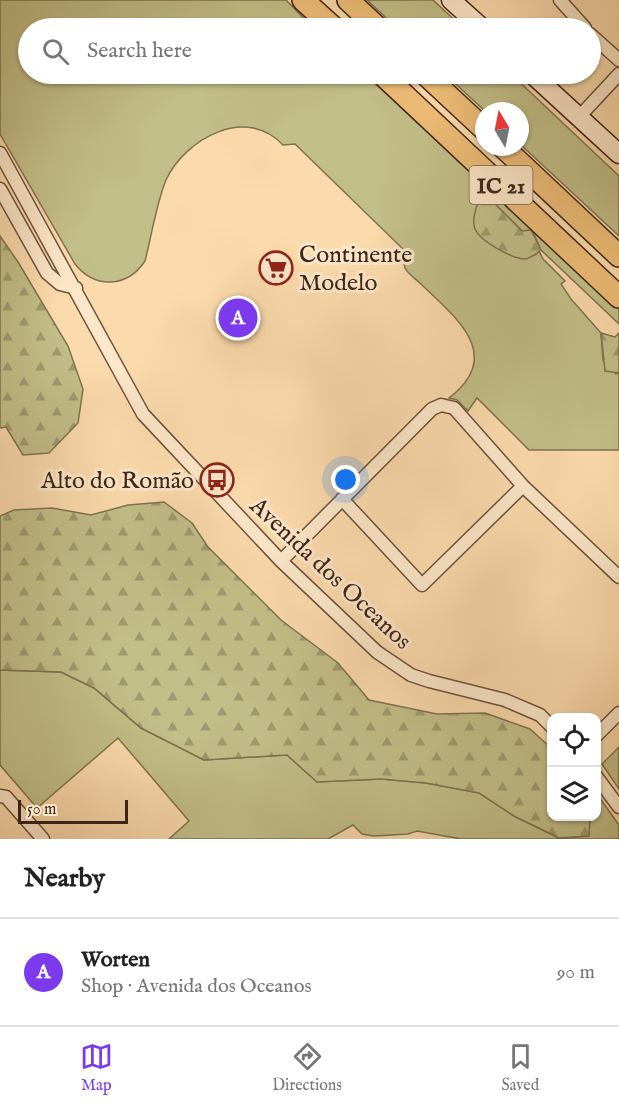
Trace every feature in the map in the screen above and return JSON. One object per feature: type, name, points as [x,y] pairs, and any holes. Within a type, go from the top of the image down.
[{"type":"highway","points":[[303,0],[323,18]]},
{"type":"highway","points":[[348,0],[367,18]]},
{"type":"highway","name":"IC 21","points":[[393,84],[619,297]]},
{"type":"highway","points":[[436,84],[475,121]]},
{"type":"highway","name":"IC 21","points":[[513,156],[619,256]]},
{"type":"main road","points":[[451,0],[471,18]]},
{"type":"main road","points":[[543,84],[619,154]]},
{"type":"street","points":[[560,0],[576,18]]},
{"type":"street","points":[[601,43],[619,60]]},
{"type":"street","points":[[579,117],[619,74]]},
{"type":"street","name":"Avenida dos Oceanos","points":[[0,153],[143,414],[281,561],[377,652],[411,675],[505,699],[540,715],[547,722]]},
{"type":"street","points":[[0,189],[47,273],[60,284],[76,288]]},
{"type":"street","points":[[281,561],[432,409],[441,405],[454,408],[523,486],[619,578]]},
{"type":"street","points":[[342,499],[422,585],[523,486]]},
{"type":"street","points":[[601,732],[619,713]]},
{"type":"street","points":[[601,782],[619,807]]},
{"type":"street","points":[[0,796],[6,797],[43,839]]},
{"type":"green space","points":[[0,0],[286,0],[303,18],[18,18],[18,84],[376,84],[483,184],[480,188],[486,195],[485,199],[535,255],[539,251],[543,259],[565,281],[561,284],[571,299],[601,333],[603,360],[616,374],[619,373],[619,450],[529,450],[477,398],[468,411],[457,400],[449,398],[465,382],[473,367],[474,352],[469,338],[448,311],[406,270],[403,249],[295,144],[283,145],[268,133],[252,128],[235,128],[218,132],[202,140],[175,165],[166,180],[145,261],[129,276],[111,282],[92,278],[75,264],[0,134]]},
{"type":"green space","points":[[367,0],[433,0],[452,18],[386,18]]},
{"type":"green space","points":[[456,84],[522,84],[619,176],[619,236],[529,152],[529,102],[475,102]]},
{"type":"green space","points":[[486,195],[522,231],[531,230],[541,250],[528,258],[518,258],[496,248],[478,234],[474,226],[474,215],[479,201],[485,199]]},
{"type":"green space","points":[[498,197],[619,309],[619,324],[541,250],[532,230],[522,231],[492,201]]},
{"type":"green space","points":[[0,236],[68,346],[83,389],[78,423],[49,453],[23,455],[6,427],[0,428]]},
{"type":"green space","points":[[601,333],[615,337],[619,333],[619,373],[605,371]]},
{"type":"green space","points":[[164,502],[192,523],[208,547],[281,620],[338,663],[369,700],[437,714],[485,713],[530,729],[547,744],[547,821],[590,821],[589,836],[559,838],[514,816],[479,793],[426,783],[381,779],[317,782],[287,755],[204,760],[141,728],[94,688],[61,672],[0,670],[0,516],[14,510],[52,508],[91,515],[128,505]]},
{"type":"green space","points":[[0,670],[61,672],[94,688],[141,728],[204,760],[287,755],[317,782],[381,779],[426,783],[480,793],[514,816],[559,838],[588,836],[590,821],[601,821],[601,800],[619,825],[619,839],[461,839],[417,831],[408,834],[374,836],[362,834],[353,825],[328,839],[169,839],[189,821],[118,738],[37,808],[0,765]]},
{"type":"green space","points":[[619,747],[619,789],[602,764]]},
{"type":"place","name":"Continente Modelo","points":[[276,268]]},
{"type":"place","name":"Worten","points":[[238,318]]},
{"type":"place","name":"Alto do Romão","points":[[217,480]]}]
